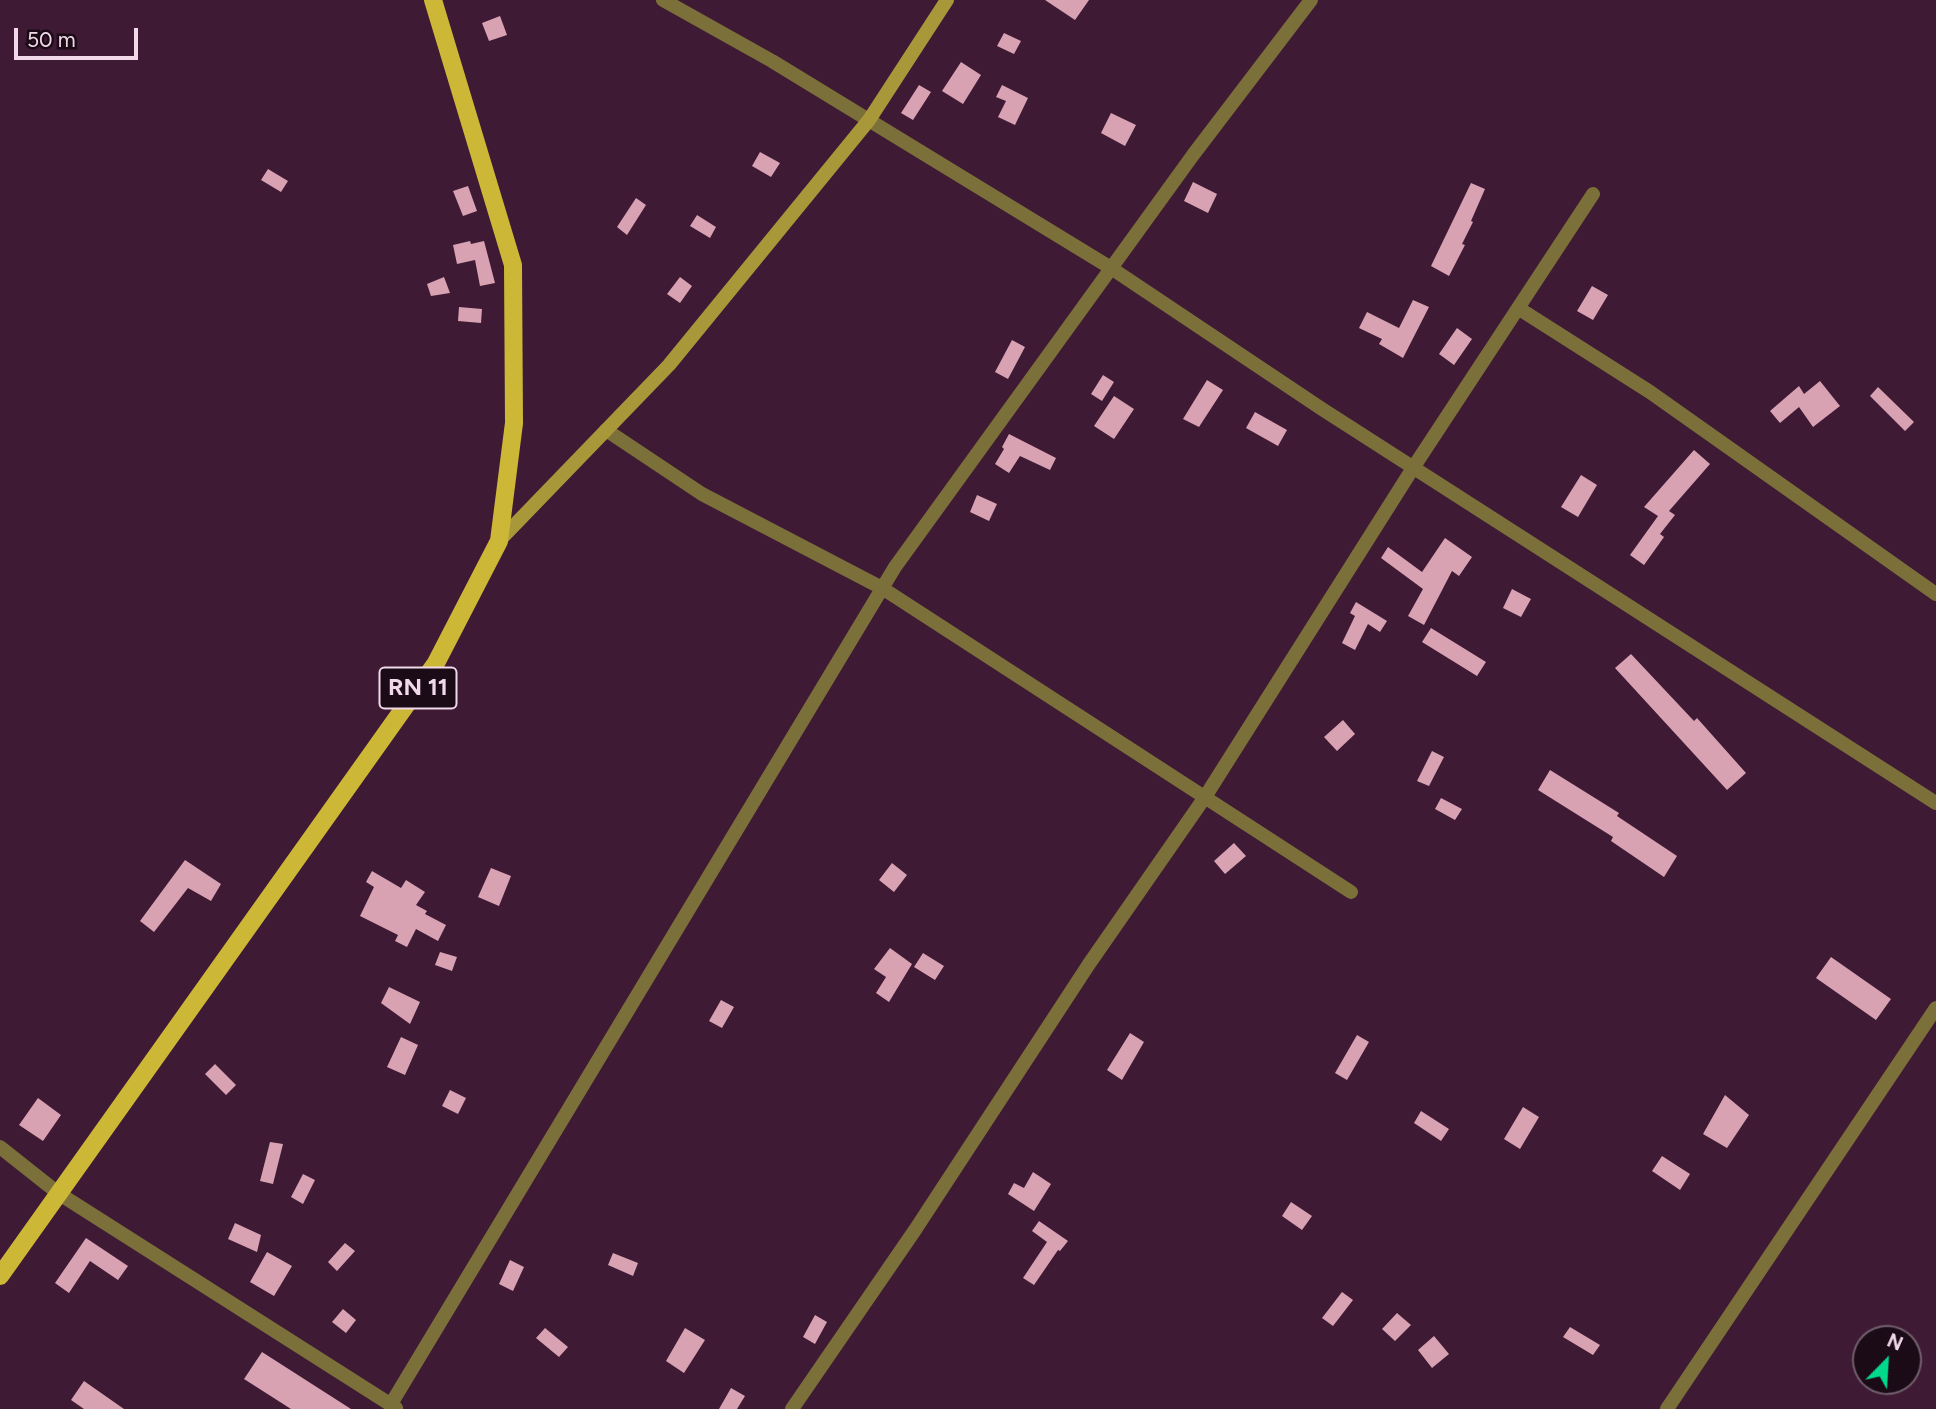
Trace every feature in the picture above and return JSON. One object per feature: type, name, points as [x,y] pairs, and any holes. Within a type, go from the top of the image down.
[{"type":"main road","name":"RN 11","points":[[0,1276],[436,663],[499,541],[514,423],[513,265],[433,0]]},
{"type":"street","points":[[663,0],[772,61],[1111,268],[1413,468],[1936,803]]},
{"type":"street","points":[[499,541],[669,365],[869,120],[947,0]]},
{"type":"street","points":[[0,1147],[58,1194],[395,1406],[895,567],[1193,155],[1311,0]]},
{"type":"street","points":[[792,1409],[915,1230],[1089,964],[1205,797],[1413,468],[1593,194]]},
{"type":"street","points":[[1518,308],[1650,392],[1936,594]]},
{"type":"street","points":[[606,430],[702,494],[882,588],[1351,892]]},
{"type":"street","points":[[1667,1409],[1936,1008]]},
{"type":"building","points":[[1045,0],[1089,0],[1075,20]]},
{"type":"building","points":[[500,16],[507,35],[489,41],[482,23]]},
{"type":"building","points":[[1004,33],[1021,41],[1014,54],[997,46]]},
{"type":"building","points":[[961,62],[981,75],[963,104],[942,91]]},
{"type":"building","points":[[919,85],[931,92],[913,120],[901,113]]},
{"type":"building","points":[[1002,85],[1028,98],[1015,125],[998,117],[1006,101],[996,97]]},
{"type":"building","points":[[1111,113],[1136,125],[1125,146],[1101,133]]},
{"type":"building","points":[[760,152],[780,163],[771,177],[752,166]]},
{"type":"building","points":[[268,169],[288,181],[281,192],[261,180]]},
{"type":"building","points":[[1193,182],[1217,194],[1208,213],[1184,201]]},
{"type":"building","points":[[1471,183],[1485,189],[1462,244],[1465,245],[1449,276],[1431,266]]},
{"type":"building","points":[[468,186],[477,211],[463,216],[453,191]]},
{"type":"building","points":[[636,198],[646,205],[627,235],[617,227]]},
{"type":"building","points":[[697,215],[716,227],[710,238],[690,226]]},
{"type":"building","points":[[470,241],[471,244],[484,241],[495,283],[480,286],[475,260],[457,264],[453,245]]},
{"type":"building","points":[[444,277],[450,293],[431,296],[427,284]]},
{"type":"building","points":[[680,277],[692,286],[680,303],[667,294]]},
{"type":"building","points":[[1592,286],[1608,295],[1593,320],[1577,311]]},
{"type":"building","points":[[1413,300],[1429,307],[1403,358],[1379,344],[1382,339],[1359,328],[1367,312],[1399,328]]},
{"type":"building","points":[[459,307],[482,309],[481,323],[458,321]]},
{"type":"building","points":[[1457,328],[1472,339],[1454,365],[1439,354]]},
{"type":"building","points":[[1012,340],[1025,347],[1008,379],[995,372]]},
{"type":"building","points":[[1103,375],[1114,382],[1102,401],[1091,394]]},
{"type":"building","points":[[1207,380],[1223,390],[1199,427],[1183,419]]},
{"type":"building","points":[[1820,381],[1840,406],[1813,427],[1799,407],[1780,423],[1770,411],[1799,386],[1804,394]]},
{"type":"building","points":[[1878,387],[1914,422],[1905,431],[1870,396]]},
{"type":"building","points":[[1114,396],[1134,409],[1114,439],[1094,426]]},
{"type":"building","points":[[1255,412],[1287,430],[1278,446],[1246,428]]},
{"type":"building","points":[[1009,434],[1056,458],[1050,470],[1020,456],[1009,473],[995,464]]},
{"type":"building","points":[[1694,450],[1710,464],[1669,511],[1675,515],[1660,534],[1664,537],[1644,565],[1630,555],[1658,516],[1644,507]]},
{"type":"building","points":[[1581,475],[1597,485],[1578,517],[1561,507]]},
{"type":"building","points":[[977,495],[997,504],[989,521],[970,512]]},
{"type":"building","points":[[1445,538],[1472,557],[1459,576],[1452,571],[1424,625],[1408,616],[1423,589],[1381,558],[1388,547],[1422,572]]},
{"type":"building","points":[[1512,589],[1531,599],[1521,617],[1503,608]]},
{"type":"building","points":[[1356,602],[1387,621],[1380,632],[1368,624],[1355,650],[1342,643],[1355,616],[1350,613]]},
{"type":"building","points":[[1431,628],[1486,662],[1477,676],[1422,642]]},
{"type":"building","points":[[1631,654],[1694,721],[1697,718],[1746,773],[1727,790],[1615,668]]},
{"type":"building","points":[[1343,720],[1355,734],[1337,751],[1324,737]]},
{"type":"building","points":[[1432,751],[1444,757],[1429,786],[1417,781]]},
{"type":"building","points":[[1550,770],[1619,813],[1617,816],[1677,856],[1664,877],[1611,841],[1613,837],[1538,790]]},
{"type":"building","points":[[1441,798],[1462,809],[1455,820],[1435,809]]},
{"type":"building","points":[[1234,843],[1246,856],[1225,874],[1214,861]]},
{"type":"building","points":[[185,860],[221,884],[211,901],[188,888],[154,932],[140,921]]},
{"type":"building","points":[[892,863],[907,875],[894,892],[879,880]]},
{"type":"building","points":[[491,868],[511,876],[499,906],[478,897]]},
{"type":"building","points":[[372,871],[401,888],[406,880],[425,892],[416,905],[427,911],[425,914],[446,925],[438,941],[416,929],[407,947],[395,941],[398,935],[360,916],[374,887],[366,882]]},
{"type":"building","points":[[890,948],[912,964],[889,1002],[876,993],[886,977],[874,969]]},
{"type":"building","points":[[440,952],[457,957],[452,971],[435,965]]},
{"type":"building","points":[[923,953],[944,966],[935,980],[914,967]]},
{"type":"building","points":[[1831,957],[1891,999],[1876,1020],[1816,978]]},
{"type":"building","points":[[389,987],[420,1002],[410,1024],[381,1003]]},
{"type":"building","points":[[721,1000],[734,1007],[722,1028],[709,1021]]},
{"type":"building","points":[[1130,1033],[1144,1042],[1122,1080],[1107,1070]]},
{"type":"building","points":[[1357,1035],[1369,1042],[1347,1080],[1335,1073]]},
{"type":"building","points":[[401,1037],[418,1045],[405,1075],[387,1067]]},
{"type":"building","points":[[215,1064],[236,1085],[226,1095],[205,1074]]},
{"type":"building","points":[[450,1090],[466,1098],[458,1114],[442,1106]]},
{"type":"building","points":[[1725,1095],[1749,1115],[1727,1148],[1703,1134]]},
{"type":"building","points":[[38,1098],[61,1115],[43,1141],[19,1125]]},
{"type":"building","points":[[1523,1107],[1539,1117],[1520,1149],[1504,1139]]},
{"type":"building","points":[[1421,1111],[1449,1129],[1441,1141],[1414,1123]]},
{"type":"building","points":[[270,1142],[283,1144],[273,1184],[260,1181]]},
{"type":"building","points":[[1662,1156],[1690,1174],[1680,1190],[1652,1171]]},
{"type":"building","points":[[1033,1172],[1051,1184],[1034,1211],[1008,1194],[1014,1183],[1024,1188]]},
{"type":"building","points":[[303,1174],[315,1180],[303,1204],[291,1197]]},
{"type":"building","points":[[1291,1202],[1312,1216],[1302,1230],[1282,1216]]},
{"type":"building","points":[[1039,1221],[1068,1241],[1058,1250],[1034,1285],[1023,1278],[1047,1242],[1032,1231]]},
{"type":"building","points":[[235,1223],[261,1235],[257,1252],[228,1239]]},
{"type":"building","points":[[86,1238],[128,1266],[118,1280],[90,1261],[69,1293],[55,1283]]},
{"type":"building","points":[[345,1243],[355,1251],[337,1271],[328,1262]]},
{"type":"building","points":[[267,1252],[292,1266],[274,1296],[250,1282]]},
{"type":"building","points":[[613,1253],[638,1263],[633,1276],[608,1265]]},
{"type":"building","points":[[510,1260],[524,1267],[513,1291],[499,1284]]},
{"type":"building","points":[[1342,1292],[1353,1300],[1333,1326],[1322,1318]]},
{"type":"building","points":[[343,1309],[356,1320],[346,1333],[332,1322]]},
{"type":"building","points":[[1397,1313],[1411,1325],[1395,1341],[1382,1329]]},
{"type":"building","points":[[815,1315],[827,1322],[815,1344],[803,1337]]},
{"type":"building","points":[[1570,1327],[1600,1345],[1593,1355],[1563,1337]]},
{"type":"building","points":[[545,1328],[568,1347],[559,1357],[536,1338]]},
{"type":"building","points":[[685,1328],[705,1340],[684,1373],[666,1361]]},
{"type":"building","points":[[1434,1336],[1449,1354],[1432,1368],[1418,1350]]},
{"type":"building","points":[[262,1352],[351,1409],[291,1409],[244,1379]]},
{"type":"building","points":[[84,1381],[124,1409],[84,1409],[71,1400]]},
{"type":"building","points":[[731,1388],[745,1396],[737,1409],[719,1409]]}]
